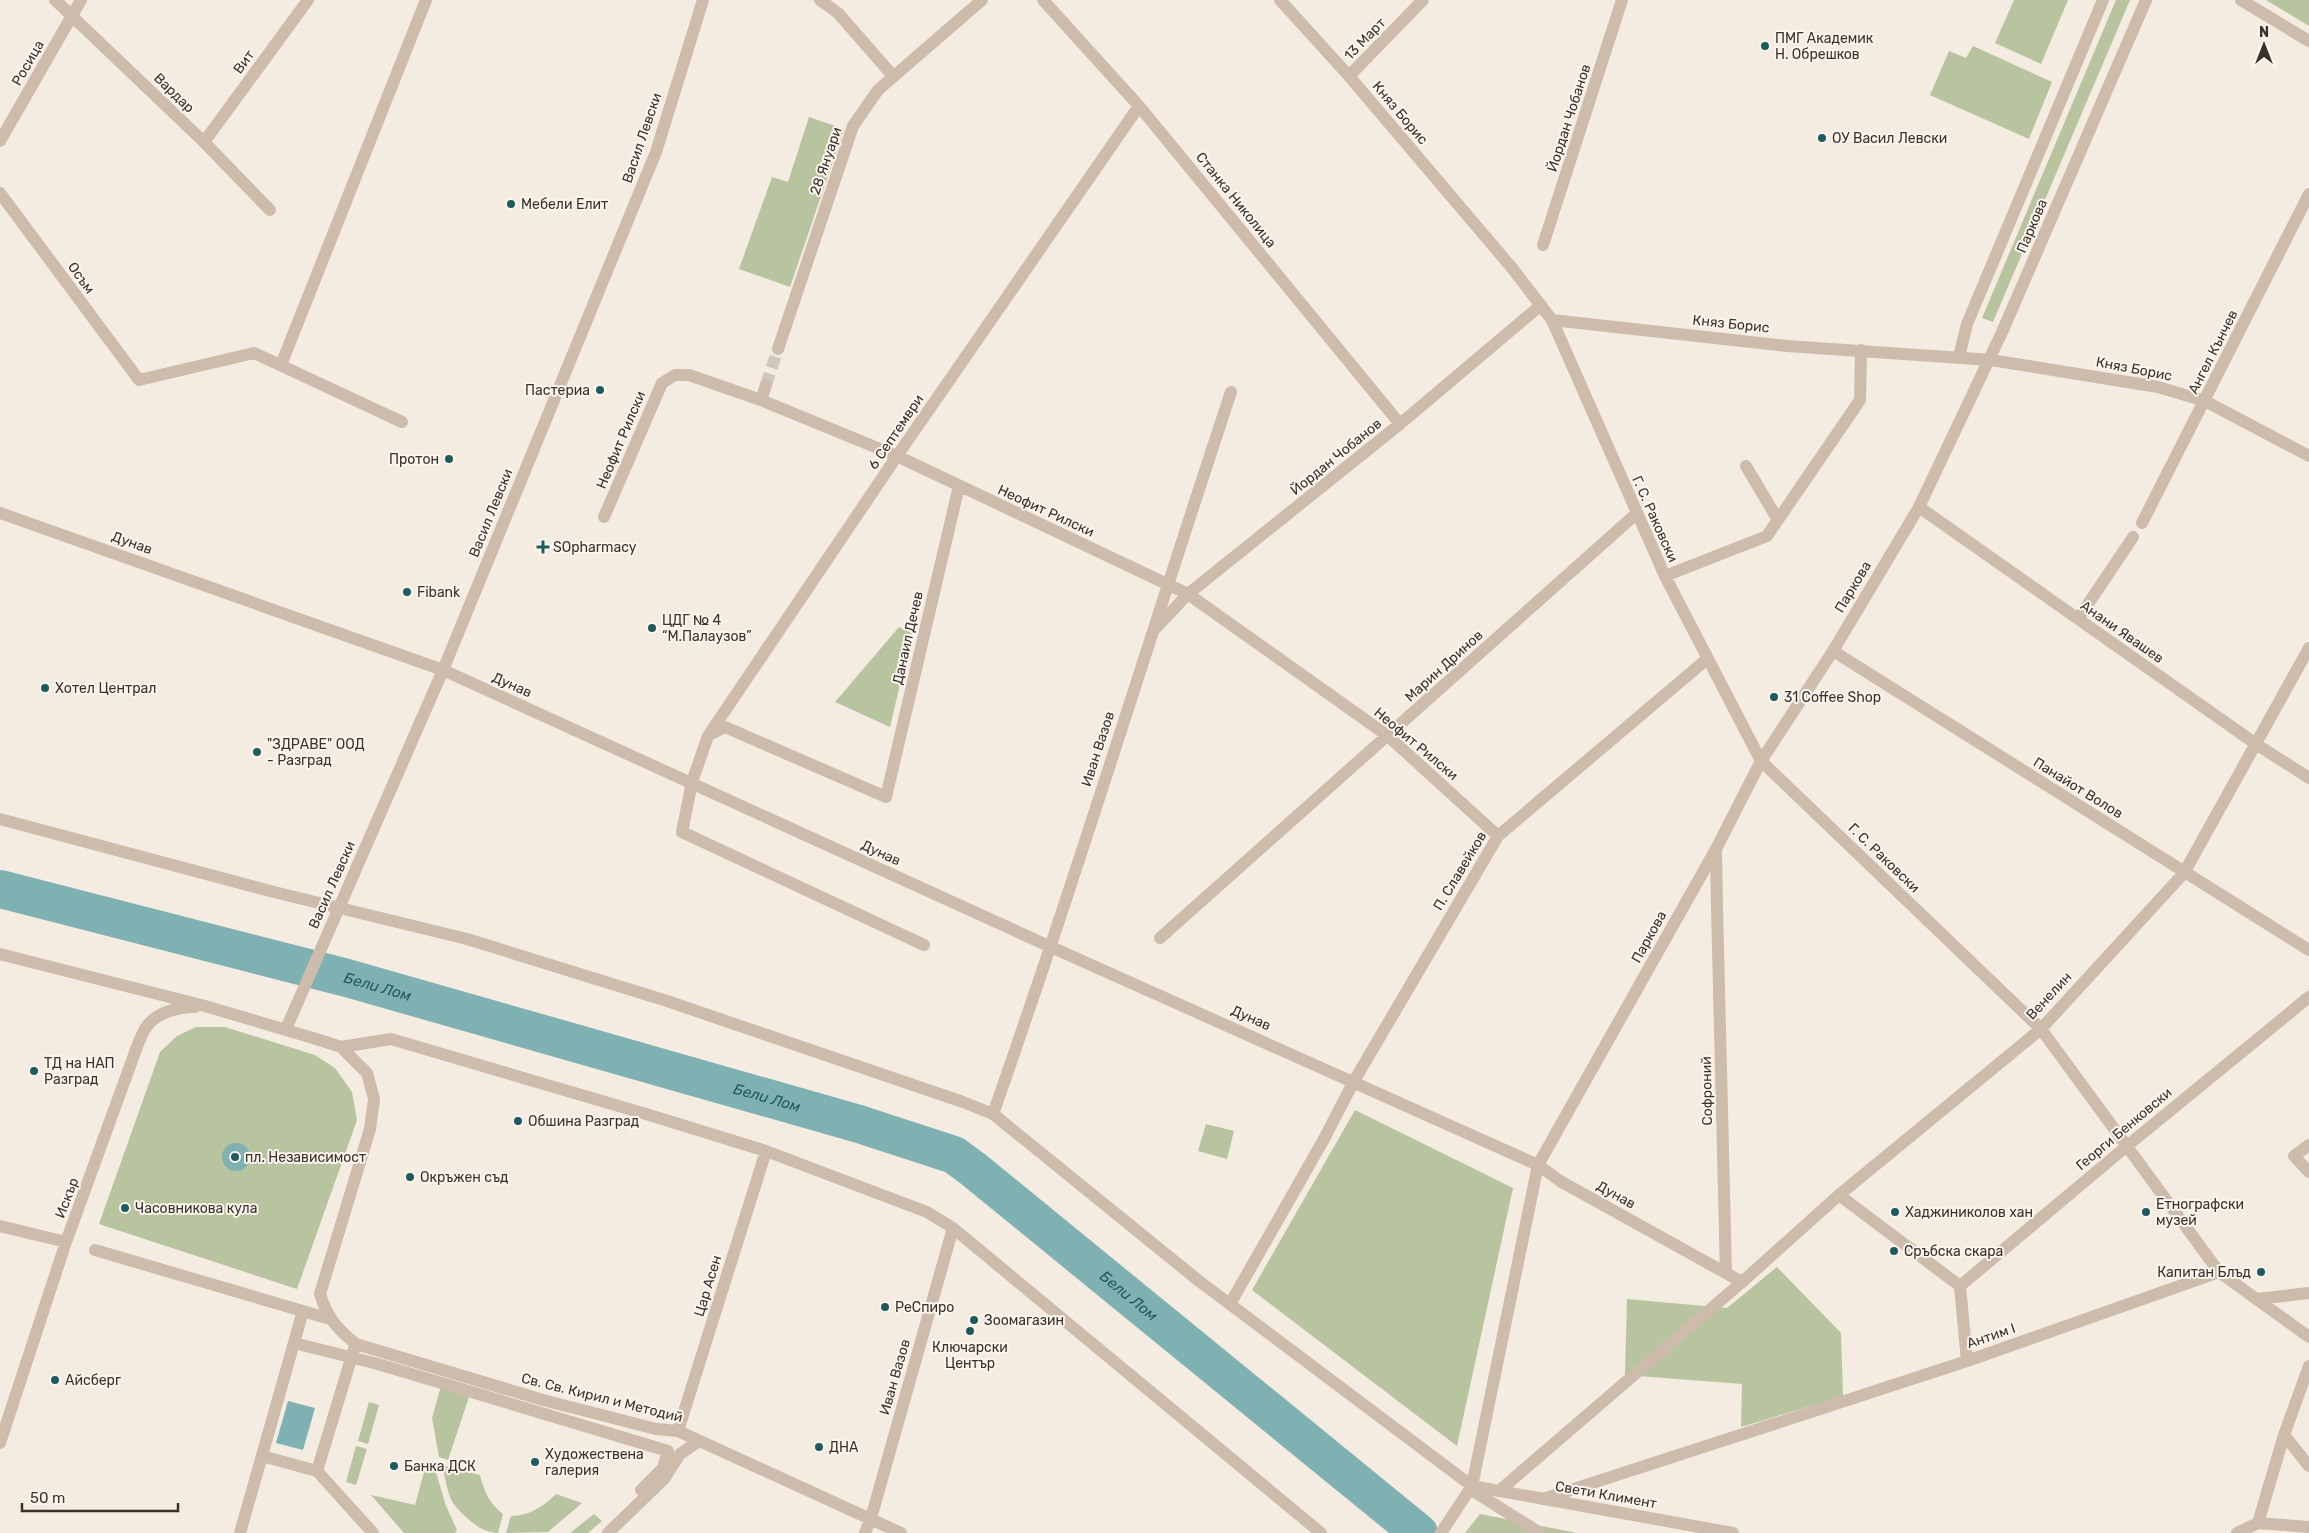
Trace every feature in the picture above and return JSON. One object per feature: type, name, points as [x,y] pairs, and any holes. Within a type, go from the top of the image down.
[{"type":"street","name":"Вардар","points":[[55,0],[204,142],[270,210]]},
{"type":"street","name":"Росица","points":[[0,141],[81,0]]},
{"type":"street","name":"Вит","points":[[204,142],[308,0]]},
{"type":"street","points":[[402,422],[281,365],[426,0]]},
{"type":"street","name":"Васил Левски","points":[[286,1029],[443,670],[656,152],[703,0]]},
{"type":"street","points":[[820,0],[838,13],[893,76]]},
{"type":"street","name":"28 Януари","points":[[778,350],[853,126],[878,90],[982,0]]},
{"type":"street","name":"Станка Николица","points":[[1043,0],[1139,106],[1400,424]]},
{"type":"street","name":"Княз Борис","points":[[1280,0],[1349,76],[1552,320],[1787,346],[1991,360],[2158,387],[2205,401],[2309,456]]},
{"type":"street","name":"13 Март","points":[[1349,76],[1422,0]]},
{"type":"street","name":"Йордан Чобанов","points":[[1543,245],[1622,0]]},
{"type":"street","points":[[1959,357],[1967,324],[2103,0]]},
{"type":"street","name":"Паркова","points":[[1471,1488],[1538,1165],[1716,849],[1761,761],[1833,651],[1920,507],[1991,360],[2146,0]]},
{"type":"street","points":[[2241,0],[2309,41]]},
{"type":"street","name":"6 Септември","points":[[924,944],[682,832],[692,782],[708,736],[897,456],[1139,106]]},
{"type":"street","name":"Осъм","points":[[0,193],[139,380],[254,353],[281,365]]},
{"type":"street","name":"Ангел Кънчев","points":[[2142,523],[2309,194]]},
{"type":"street","name":"Йордан Чобанов","points":[[1151,633],[1188,594],[1400,424],[1541,305]]},
{"type":"street","name":"Г. С. Раковски","points":[[1552,320],[1665,576],[1761,761],[2041,1029],[2219,1272],[2309,1337]]},
{"type":"street","points":[[1665,576],[1767,536],[1860,400],[1861,350]]},
{"type":"street","name":"Неофит Рилски","points":[[604,517],[662,383],[675,375],[689,375],[761,400],[897,456],[1188,594],[1388,736],[1498,836]]},
{"type":"street","points":[[761,400],[766,385]]},
{"type":"street","name":"Иван Вазов","points":[[993,1114],[1051,947],[1151,633],[1231,392]]},
{"type":"street","points":[[1746,466],[1778,520]]},
{"type":"street","name":"Данаил Дечев","points":[[708,736],[726,727],[886,797],[958,486]]},
{"type":"street","name":"Анани Явашев","points":[[1920,507],[2256,744],[2309,778]]},
{"type":"street","name":"Дунав","points":[[0,513],[443,670],[1051,947],[1538,1165],[1560,1181],[1726,1272]]},
{"type":"street","name":"Марин Дринов","points":[[1160,938],[1636,514]]},
{"type":"street","points":[[2078,619],[2132,537]]},
{"type":"street","name":"Венелин","points":[[1499,1491],[1742,1282],[1839,1195],[2041,1029],[2184,872],[2309,648]]},
{"type":"street","name":"Панайот Волов","points":[[1833,651],[2309,950]]},
{"type":"street","name":"П. Славейков","points":[[1230,1304],[1324,1139],[1354,1081],[1498,836],[1707,659]]},
{"type":"street","points":[[0,819],[466,939],[668,1001],[993,1114],[1230,1304],[1471,1488],[1540,1533]]},
{"type":"street","name":"Софроний","points":[[1716,849],[1726,1272]]},
{"type":"street","points":[[0,954],[205,1006],[286,1029],[340,1047],[367,1072],[374,1099],[370,1129],[320,1294],[328,1315],[303,1311],[95,1250]]},
{"type":"street","name":"Георги Бенковски","points":[[1960,1286],[2309,997]]},
{"type":"street","name":"Искър","points":[[0,1443],[66,1242],[147,1024],[165,1012],[184,1007],[205,1006]]},
{"type":"street","points":[[340,1047],[391,1039],[766,1151],[927,1212],[953,1228],[1321,1533]]},
{"type":"street","points":[[2309,1144],[2294,1156],[2309,1172]]},
{"type":"street","name":"Цар Асен","points":[[678,1431],[766,1151]]},
{"type":"street","points":[[1839,1195],[1960,1286],[1966,1360]]},
{"type":"street","points":[[0,1226],[66,1242]]},
{"type":"street","name":"Иван Вазов","points":[[864,1533],[871,1518],[953,1228]]},
{"type":"street","points":[[1726,1272],[1742,1282]]},
{"type":"street","name":"Антим I","points":[[1543,1499],[1966,1360],[2219,1272]]},
{"type":"street","points":[[2256,1299],[2309,1293]]},
{"type":"street","points":[[240,1533],[303,1311]]},
{"type":"street","name":"Св. Св. Кирил и Методий","points":[[328,1315],[337,1330],[354,1350],[656,1429],[678,1431],[901,1533]]},
{"type":"street","points":[[294,1343],[354,1350],[668,1451],[663,1468],[641,1490]]},
{"type":"street","points":[[317,1472],[354,1350]]},
{"type":"street","points":[[2258,1523],[2284,1435],[2309,1366]]},
{"type":"street","points":[[2284,1435],[2309,1466]]},
{"type":"street","points":[[608,1533],[664,1480],[680,1454],[699,1440]]},
{"type":"street","points":[[262,1456],[317,1472],[373,1533]]},
{"type":"street","points":[[1441,1533],[1471,1488]]},
{"type":"street","name":"Свети Климент","points":[[1471,1488],[1499,1491],[1734,1533]]},
{"type":"street","points":[[2237,1533],[2258,1523],[2309,1527]]},
{"type":"green space","points":[[2014,0],[2068,0],[2041,64],[1995,43]]},
{"type":"green space","points":[[2116,0],[2130,0],[1993,322],[1982,318]]},
{"type":"green space","points":[[2266,0],[2309,0],[2309,26]]},
{"type":"green space","points":[[1973,46],[2052,82],[2029,139],[1930,95],[1949,51],[1966,58]]},
{"type":"green space","points":[[809,117],[844,129],[790,287],[739,269],[772,177],[788,182]]},
{"type":"green space","points":[[899,627],[912,633],[890,727],[835,702]]},
{"type":"green space","points":[[196,1027],[225,1027],[315,1055],[335,1068],[352,1092],[357,1120],[297,1289],[99,1224],[160,1052],[177,1036]]},
{"type":"green space","points":[[1355,1110],[1513,1188],[1457,1446],[1252,1290]]},
{"type":"green space","points":[[1206,1124],[1234,1131],[1227,1159],[1198,1151]]},
{"type":"green space","points":[[1777,1267],[1841,1333],[1843,1396],[1741,1427],[1742,1384],[1625,1375],[1627,1299],[1727,1308]]},
{"type":"green space","points":[[441,1386],[470,1394],[448,1460],[439,1457],[432,1418]]},
{"type":"green space","points":[[369,1402],[379,1405],[368,1444],[358,1441]]},
{"type":"green space","points":[[356,1446],[367,1449],[356,1485],[346,1482]]},
{"type":"green space","points":[[427,1461],[433,1462],[446,1506],[457,1530],[455,1533],[404,1533],[371,1495],[415,1505]]},
{"type":"green space","points":[[442,1465],[480,1475],[488,1497],[503,1514],[498,1533],[479,1527],[457,1508],[449,1494]]},
{"type":"green space","points":[[556,1494],[582,1503],[548,1532],[506,1533],[511,1516],[518,1516],[536,1510]]},
{"type":"green space","points":[[594,1514],[602,1521],[588,1533],[570,1533]]},
{"type":"green space","points":[[1480,1514],[1577,1533],[1465,1533]]},
{"type":"water","points":[[236,1143],[246,1147],[250,1157],[246,1167],[236,1171],[226,1167],[222,1157],[226,1147]]},
{"type":"water","points":[[288,1401],[315,1408],[303,1450],[276,1443]]},
{"type":"waterway","name":"Бели Лом","points":[[0,889],[347,978],[859,1124],[954,1155],[1419,1533]]},
{"type":"tunnel","points":[[766,385],[778,349]]},
{"type":"place","name":"ПМГ Академик Н. Обрешков","points":[[1765,46]]},
{"type":"place","name":"ОУ Васил Левски","points":[[1822,138]]},
{"type":"place","name":"Мебели Елит","points":[[511,204]]},
{"type":"place","name":"Пастериа","points":[[600,390]]},
{"type":"place","name":"Протон","points":[[449,459]]},
{"type":"place","name":"SOpharmacy","points":[[543,547]]},
{"type":"place","name":"Fibank","points":[[407,592]]},
{"type":"place","name":"ЦДГ № 4 “М.Палаузов”","points":[[652,628]]},
{"type":"place","name":"Хотел Централ","points":[[45,688]]},
{"type":"place","name":"31 Coffee Shop","points":[[1774,697]]},
{"type":"place","name":"\"ЗДРАВЕ\" ООД - Разград","points":[[257,752]]},
{"type":"place","name":"ТД на НАП Разград","points":[[34,1071]]},
{"type":"place","name":"Обшина Разград","points":[[518,1121]]},
{"type":"place","name":"пл. Независимост","points":[[235,1157]]},
{"type":"place","name":"Окръжен съд","points":[[410,1177]]},
{"type":"place","name":"Часовникова кула","points":[[125,1208]]},
{"type":"place","name":"Хаджиниколов хан","points":[[1895,1212]]},
{"type":"place","name":"Етнографски музей","points":[[2146,1212]]},
{"type":"place","name":"Сръбска скара","points":[[1894,1251]]},
{"type":"place","name":"Капитан Блъд","points":[[2261,1272]]},
{"type":"place","name":"РеСпиро","points":[[885,1307]]},
{"type":"place","name":"Зоомагазин","points":[[974,1320]]},
{"type":"place","name":"Ключарски Център","points":[[970,1331]]},
{"type":"place","name":"Айсберг","points":[[55,1380]]},
{"type":"place","name":"ДНА","points":[[819,1447]]},
{"type":"place","name":"Художествена галерия","points":[[535,1462]]},
{"type":"place","name":"Банка ДСК","points":[[394,1466]]}]
